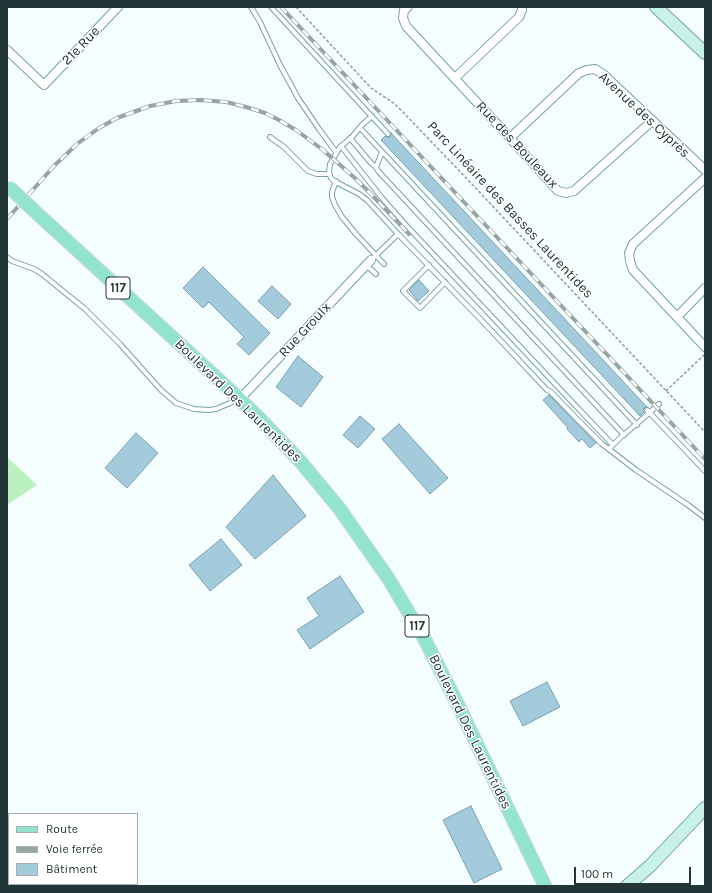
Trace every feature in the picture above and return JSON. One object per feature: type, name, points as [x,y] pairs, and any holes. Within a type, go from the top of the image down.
[{"type":"main road","name":"Boulevard Des Laurentides","points":[[8,187],[240,399],[300,461],[339,508],[388,578],[414,620],[459,707],[545,886]]},
{"type":"street","name":"21e Rue","points":[[7,50],[44,85],[118,7]]},
{"type":"street","name":"Rue des Bouleaux","points":[[408,7],[404,10],[403,18],[406,26],[558,191],[566,193],[574,191],[652,121]]},
{"type":"street","points":[[455,78],[519,17],[522,7]]},
{"type":"street","points":[[656,7],[705,53]]},
{"type":"street","name":"Avenue des Cyprès","points":[[510,138],[579,73],[586,70],[595,69],[603,74],[705,170]]},
{"type":"street","points":[[705,178],[633,244],[629,253],[633,270],[677,317],[705,350]]},
{"type":"street","name":"Rue Groulx","points":[[240,399],[371,260]]},
{"type":"street","points":[[677,317],[705,288]]},
{"type":"street","points":[[627,886],[650,866],[705,808]]},
{"type":"lane","points":[[251,7],[298,98],[336,152]]},
{"type":"lane","points":[[271,7],[388,134]]},
{"type":"lane","points":[[372,116],[336,152],[329,168],[331,178],[359,194],[429,265],[547,390],[550,391],[602,444],[705,518]]},
{"type":"lane","points":[[360,128],[637,425]]},
{"type":"lane","points":[[270,137],[284,147],[308,171],[313,173],[329,174]]},
{"type":"lane","points":[[350,138],[378,171],[624,435]]},
{"type":"lane","points":[[341,146],[382,198],[613,444]]},
{"type":"lane","points":[[376,167],[382,152]]},
{"type":"lane","points":[[336,181],[332,192],[335,205],[356,234],[371,260],[376,274]]},
{"type":"lane","points":[[371,260],[398,234]]},
{"type":"lane","points":[[7,257],[12,261],[34,269],[42,274],[85,309],[120,344],[161,390],[176,403],[194,409],[209,410],[216,409],[240,399]]},
{"type":"lane","points":[[371,260],[384,264]]},
{"type":"lane","points":[[429,265],[403,290],[420,308],[445,282]]},
{"type":"lane","points":[[609,449],[637,425],[648,412],[658,404]]},
{"type":"lane","points":[[648,412],[705,471]]},
{"type":"path","name":"Parc Linéaire des Basses Laurentides","points":[[296,7],[371,88],[395,104],[705,432]]},
{"type":"path","points":[[666,391],[705,350]]},
{"type":"green space","points":[[7,457],[37,485],[7,505]]},
{"type":"building","points":[[391,133],[647,407],[644,408],[644,412],[640,416],[381,140],[385,136],[390,137]]},
{"type":"building","points":[[203,267],[270,333],[249,355],[237,344],[244,337],[209,302],[203,308],[183,288]]},
{"type":"building","points":[[419,280],[429,291],[418,301],[409,290]]},
{"type":"building","points":[[272,286],[291,304],[278,319],[258,301]]},
{"type":"building","points":[[298,356],[323,377],[301,407],[276,387]]},
{"type":"building","points":[[549,395],[596,443],[590,448],[582,439],[579,442],[543,400]]},
{"type":"building","points":[[360,416],[375,429],[358,448],[343,435]]},
{"type":"building","points":[[399,424],[448,478],[430,494],[382,439]]},
{"type":"building","points":[[136,433],[158,453],[127,488],[105,468]]},
{"type":"building","points":[[273,475],[306,516],[255,559],[226,527]]},
{"type":"building","points":[[221,539],[242,565],[210,591],[189,565]]},
{"type":"building","points":[[340,576],[364,612],[310,649],[297,630],[319,616],[307,598]]},
{"type":"building","points":[[547,682],[560,707],[523,726],[510,701]]},
{"type":"building","points":[[471,806],[502,869],[474,883],[443,820]]},
{"type":"railway","points":[[281,7],[705,459]]},
{"type":"railway","points":[[7,219],[54,166],[77,144],[99,128],[117,118],[150,106],[176,101],[201,100],[226,102],[246,107],[265,113],[296,130],[323,150],[356,179],[409,234]]}]
